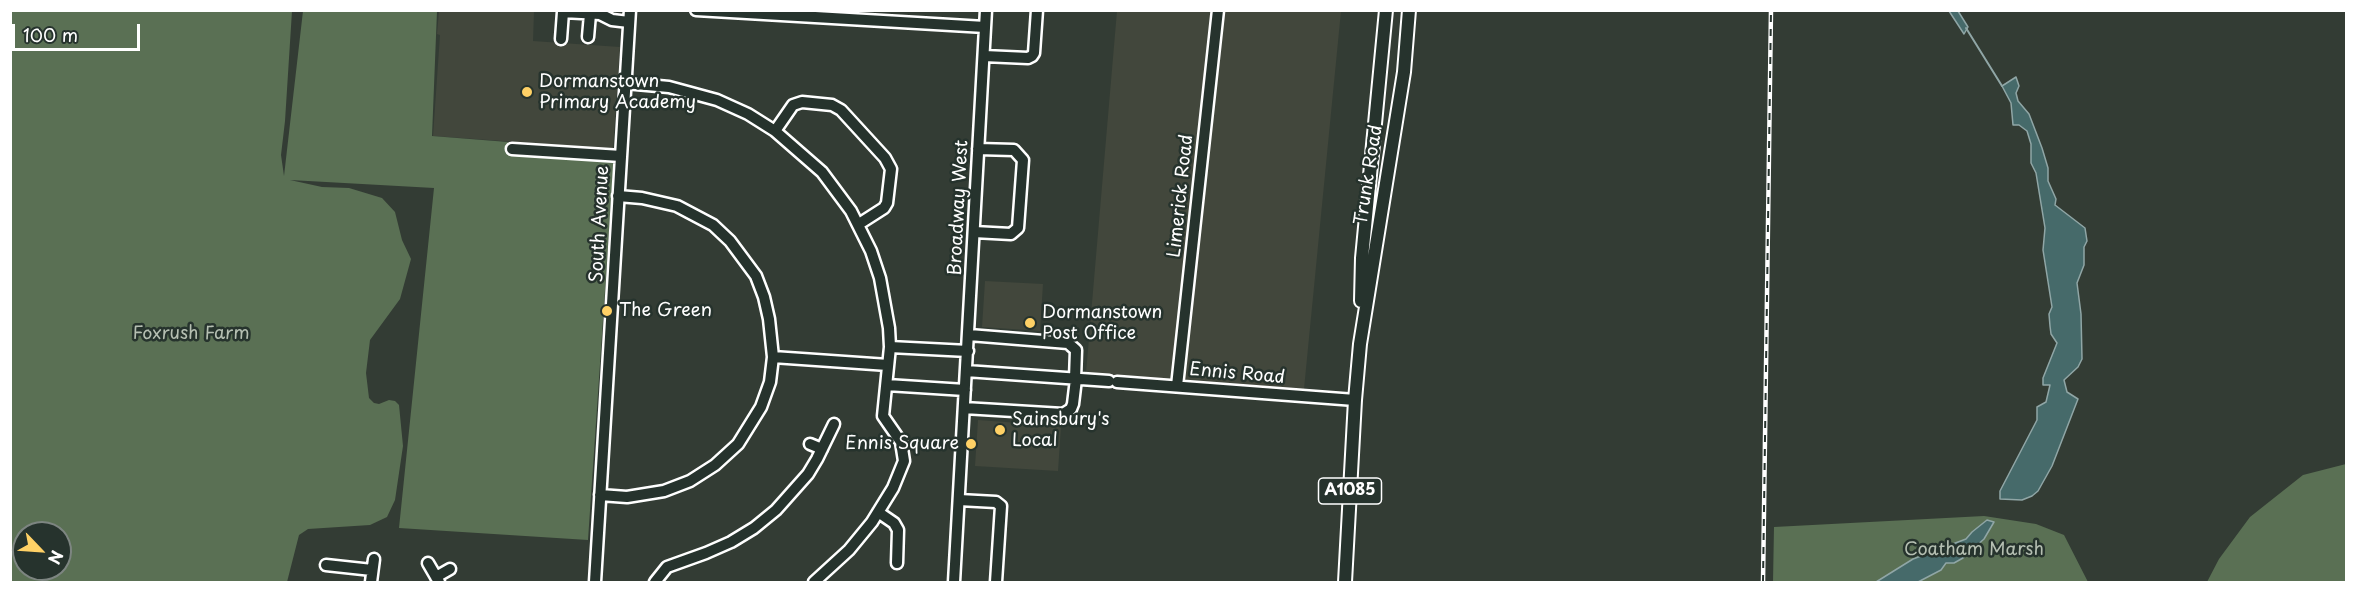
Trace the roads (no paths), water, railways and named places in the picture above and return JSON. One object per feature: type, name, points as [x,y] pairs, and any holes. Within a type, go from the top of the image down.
[{"type":"main road","name":"Trunk Road","points":[[1345,582],[1360,344],[1362,258],[1386,10]]},
{"type":"main road","name":"Trunk Road","points":[[1360,344],[1404,72],[1409,10]]},
{"type":"street","name":"South Avenue","points":[[595,582],[630,10]]},
{"type":"street","points":[[696,10],[901,16],[985,27]]},
{"type":"street","name":"Broadway West","points":[[954,582],[986,10]]},
{"type":"street","points":[[984,56],[1028,58],[1032,56],[1037,10]]},
{"type":"street","name":"Limerick Road","points":[[1177,386],[1218,10]]},
{"type":"street","points":[[561,39],[563,12],[600,14],[612,20],[629,22]]},
{"type":"street","points":[[588,37],[590,14]]},
{"type":"street","points":[[625,83],[669,87],[717,100],[748,114],[775,131],[822,172],[859,224],[871,250],[888,316],[890,347],[883,416],[889,428],[901,442],[904,461],[893,488],[878,512],[849,550],[814,582]]},
{"type":"street","points":[[775,131],[793,105],[802,102],[832,105],[841,110],[885,158],[891,169],[887,203],[884,208],[859,224]]},
{"type":"street","points":[[974,232],[1011,234],[1018,228],[1023,160],[1014,150],[978,148]]},
{"type":"street","points":[[512,149],[621,156]]},
{"type":"street","points":[[600,495],[627,497],[652,494],[690,481],[715,465],[738,444],[761,407],[770,382],[773,357],[764,297],[756,276],[730,241],[713,225],[677,206],[642,198],[618,196]]},
{"type":"street","points":[[964,408],[1063,414],[1074,404],[1076,350],[1068,343],[969,334]]},
{"type":"street","points":[[890,347],[968,351]]},
{"type":"street","points":[[773,357],[888,365]]},
{"type":"street","name":"Ennis Road","points":[[966,371],[1355,400]]},
{"type":"street","points":[[887,385],[965,390]]},
{"type":"street","points":[[655,582],[667,567],[719,548],[760,524],[797,487],[822,450],[834,424]]},
{"type":"street","points":[[810,444],[822,450]]},
{"type":"street","points":[[959,500],[996,502],[1001,506],[996,582]]},
{"type":"street","points":[[878,512],[894,523],[898,530],[897,563]]},
{"type":"street","points":[[428,563],[438,580],[450,569]]},
{"type":"street","points":[[326,565],[373,565],[371,582]]},
{"type":"water","points":[[1949,11],[1958,11],[1968,27],[1964,34]]},
{"type":"water","points":[[2016,77],[2019,86],[2016,93],[2018,101],[2029,114],[2042,148],[2048,168],[2048,181],[2056,199],[2055,205],[2085,228],[2087,241],[2084,247],[2084,265],[2077,283],[2081,314],[2082,359],[2078,367],[2064,380],[2067,392],[2078,399],[2052,466],[2038,491],[2022,500],[2000,499],[2000,491],[2037,420],[2037,407],[2046,402],[2050,385],[2043,385],[2043,378],[2057,343],[2051,334],[2049,314],[2052,307],[2043,250],[2045,228],[2036,173],[2031,163],[2031,144],[2027,131],[2019,125],[2013,125],[2011,103],[2002,86]]},
{"type":"water","points":[[1987,520],[1994,522],[1984,539],[1963,558],[1954,563],[1946,563],[1941,570],[1918,582],[1876,582],[1913,559],[1966,539]]},
{"type":"waterway","points":[[1966,28],[2002,86]]},
{"type":"railway","points":[[1763,582],[1771,10]]},
{"type":"place","name":"Dormanstown Primary Academy","points":[[527,92]]},
{"type":"place","name":"The Green","points":[[607,311]]},
{"type":"place","name":"Dormanstown Post Office","points":[[1030,323]]},
{"type":"place","name":"Sainsbury's Local","points":[[1000,430]]},
{"type":"place","name":"Ennis Square","points":[[971,444]]},
{"type":"park label","name":"Foxrush Farm","points":[[191,334]]},
{"type":"park label","name":"Coatham Marsh","points":[[1974,550]]}]
